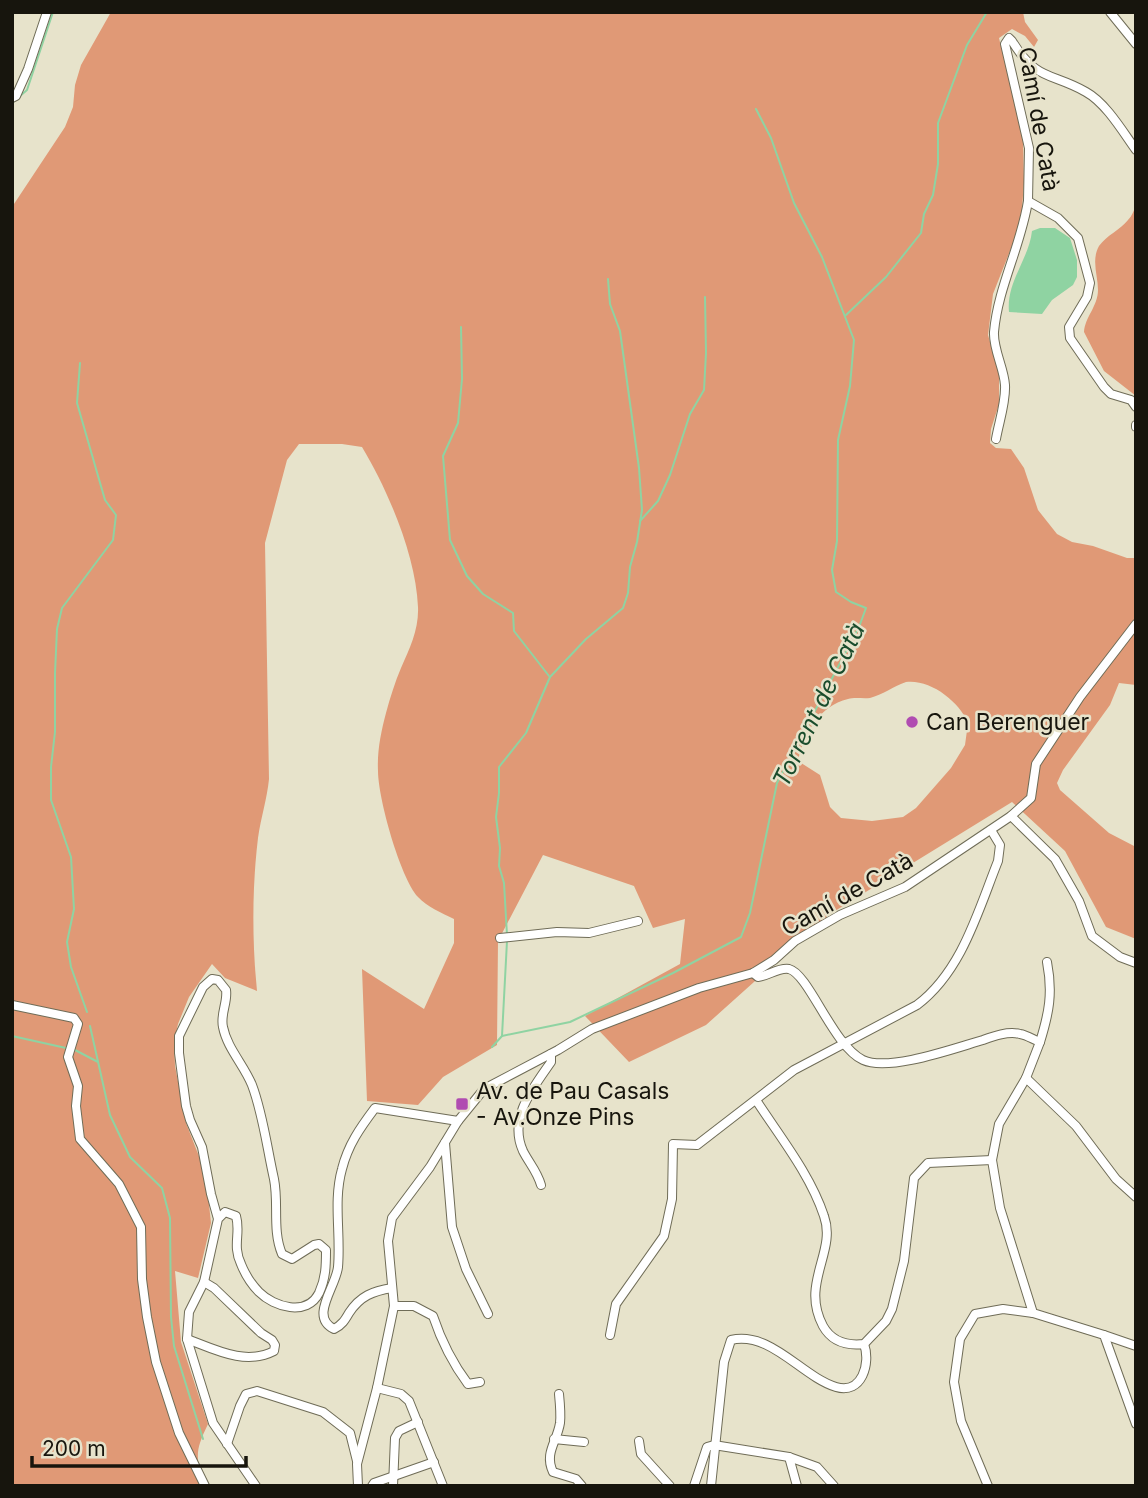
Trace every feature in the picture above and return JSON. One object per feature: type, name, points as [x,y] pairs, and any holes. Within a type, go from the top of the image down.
[{"type":"street","points":[[12,98],[16,96],[28,69],[47,12]]},
{"type":"street","points":[[1111,12],[1136,44]]},
{"type":"street","name":"Camí de Catà","points":[[1136,150],[1113,118],[1088,93],[1038,72],[1009,38],[1005,44],[1029,148],[1028,201],[1058,218],[1078,237],[1090,283],[1087,297],[1069,327],[1070,338],[1104,387],[1111,394],[1131,400],[1136,407]]},
{"type":"street","points":[[996,439],[1006,388],[994,337],[997,313],[1007,273],[1024,229],[1028,201]]},
{"type":"street","name":"Camí de Catà","points":[[458,1121],[484,1089],[592,1029],[699,988],[753,973],[774,960],[795,941],[840,915],[905,887],[991,830],[1031,798],[1036,764],[1072,708],[1136,624]]},
{"type":"street","points":[[1010,816],[1055,859],[1079,901],[1092,936],[1120,957],[1136,963]]},
{"type":"street","points":[[610,1335],[617,1304],[664,1236],[673,1199],[673,1144],[697,1145],[794,1070],[918,1005],[928,997],[954,964],[998,861],[1000,845],[991,830]]},
{"type":"street","points":[[500,938],[556,932],[589,933],[638,920]]},
{"type":"street","points":[[1033,1313],[1000,1208],[992,1160],[999,1124],[1026,1078],[1050,1009],[1047,962]]},
{"type":"street","points":[[753,973],[758,977],[789,969],[795,973],[842,1044],[862,1060],[880,1064],[926,1056],[1002,1034],[1020,1033],[1040,1042]]},
{"type":"street","points":[[218,1219],[225,1212],[236,1216],[237,1254],[260,1293],[277,1304],[297,1308],[305,1306],[319,1294],[327,1268],[326,1250],[319,1244],[314,1245],[292,1259],[282,1254],[278,1246],[276,1192],[261,1119],[251,1084],[225,1035],[222,1022],[226,990],[218,980],[212,979],[202,987],[182,1026],[179,1044],[186,1106],[202,1147],[218,1219],[204,1282],[189,1312],[187,1339],[213,1423],[256,1486]]},
{"type":"street","points":[[12,1005],[74,1018],[78,1024],[68,1057],[78,1086],[76,1106],[80,1139],[119,1184],[141,1227],[142,1279],[156,1362],[179,1433],[205,1486]]},
{"type":"street","points":[[541,1185],[537,1172],[524,1154],[518,1130],[523,1104],[551,1062],[551,1054]]},
{"type":"street","points":[[1026,1078],[1076,1126],[1116,1180],[1136,1197]]},
{"type":"street","points":[[756,1100],[804,1175],[825,1217],[827,1233],[814,1299],[819,1318],[827,1332],[838,1341],[852,1345],[864,1344],[886,1321],[892,1308],[904,1261],[914,1178],[928,1163],[992,1160]]},
{"type":"street","points":[[357,1464],[377,1388],[394,1306],[388,1241],[393,1218],[458,1121],[375,1108],[351,1141],[342,1170],[338,1188],[338,1269],[324,1308],[323,1320],[327,1326],[334,1329],[342,1326],[358,1300],[374,1291],[392,1288]]},
{"type":"street","points":[[445,1142],[452,1227],[466,1269],[488,1314]]},
{"type":"street","points":[[187,1339],[225,1354],[240,1356],[261,1355],[274,1350],[272,1340],[204,1282]]},
{"type":"street","points":[[394,1306],[422,1308],[433,1316],[450,1356],[463,1378],[468,1384],[480,1382]]},
{"type":"street","points":[[988,1486],[961,1421],[954,1382],[960,1339],[975,1314],[1003,1309],[1033,1313],[1136,1346]]},
{"type":"street","points":[[1104,1335],[1136,1424]]},
{"type":"street","points":[[711,1486],[724,1362],[731,1340],[745,1337],[780,1352],[833,1386],[843,1389],[852,1388],[863,1378],[866,1368],[864,1344]]},
{"type":"street","points":[[377,1388],[401,1394],[410,1402],[443,1486]]},
{"type":"street","points":[[227,1444],[246,1394],[257,1391],[323,1412],[350,1433],[357,1464],[358,1486]]},
{"type":"street","points":[[559,1394],[560,1421],[549,1463],[553,1472],[576,1479],[582,1486]]},
{"type":"street","points":[[393,1486],[395,1438],[400,1430],[418,1422]]},
{"type":"street","points":[[554,1440],[584,1442]]},
{"type":"street","points":[[639,1441],[641,1454],[670,1486]]},
{"type":"street","points":[[694,1486],[707,1447],[714,1445],[789,1457],[817,1467],[834,1486]]},
{"type":"street","points":[[789,1457],[797,1486]]},
{"type":"street","points":[[372,1486],[434,1462]]},
{"type":"shaded area","points":[[111,12],[1023,12],[1025,22],[1038,40],[1034,47],[1025,36],[1012,29],[999,38],[1023,138],[1024,182],[1021,223],[993,294],[988,335],[999,372],[999,404],[991,429],[990,443],[996,448],[1011,449],[1024,468],[1038,510],[1057,534],[1072,542],[1127,558],[1136,558],[1136,685],[1119,683],[1110,705],[1063,770],[1057,783],[1060,790],[1109,833],[1136,847],[1136,939],[1106,927],[1065,851],[1012,802],[830,914],[706,1025],[629,1062],[585,1016],[680,964],[685,919],[653,928],[634,886],[543,855],[498,941],[497,1045],[443,1077],[418,1105],[367,1101],[362,969],[424,1009],[454,943],[454,919],[426,904],[411,887],[391,837],[379,783],[378,756],[384,720],[417,623],[416,587],[406,545],[391,503],[362,447],[299,444],[287,460],[265,543],[269,779],[258,838],[255,876],[257,991],[225,978],[212,964],[189,997],[174,1042],[175,1066],[186,1123],[202,1164],[211,1223],[198,1278],[175,1271],[181,1342],[208,1424],[198,1454],[205,1486],[12,1486],[12,207],[65,127],[73,107],[75,85],[81,65]],"holes":[[[906,682],[915,682],[943,693],[958,707],[968,723],[965,745],[951,768],[916,808],[903,817],[872,821],[841,818],[830,807],[820,775],[798,761],[809,731],[821,715],[838,703],[851,698],[870,698]]]},
{"type":"shaded area","points":[[1136,205],[1136,396],[1104,371],[1084,332],[1097,296],[1095,262],[1099,246],[1121,227]]},
{"type":"shaded area","points":[[1055,228],[1070,238],[1077,260],[1077,277],[1073,285],[1052,300],[1042,314],[1009,312],[1011,291],[1032,231]]},
{"type":"waterway","points":[[12,103],[27,90],[53,12]]},
{"type":"waterway","points":[[846,315],[886,277],[921,233],[924,214],[933,195],[938,164],[938,123],[967,45],[987,12]]},
{"type":"waterway","name":"Torrent de Catà","points":[[492,1047],[502,1036],[570,1022],[741,937],[750,913],[777,783],[859,627],[866,608],[836,592],[832,570],[837,541],[838,440],[850,386],[854,340],[822,257],[794,203],[771,138],[756,109]]},
{"type":"waterway","points":[[507,935],[496,817],[499,767],[526,733],[550,677],[586,639],[623,608],[642,510],[639,468],[620,331],[610,304],[608,279]]},
{"type":"waterway","points":[[640,521],[658,501],[670,475],[690,414],[704,390],[705,297]]},
{"type":"waterway","points":[[461,327],[462,379],[458,423],[443,456],[450,540],[467,576],[483,594],[513,613],[514,631],[549,676]]},
{"type":"waterway","points":[[80,363],[77,403],[105,500],[116,515],[113,540],[62,608],[57,629],[51,800],[71,857],[74,909],[67,942],[71,967],[87,1012]]},
{"type":"waterway","points":[[502,1036],[507,941]]},
{"type":"waterway","points":[[90,1026],[110,1115],[130,1157],[162,1188],[170,1218],[174,1346],[203,1439]]},
{"type":"waterway","points":[[12,1036],[66,1048]]},
{"type":"waterway","points":[[75,1050],[98,1062]]},
{"type":"place","name":"Can Berenguer","points":[[912,722]]},
{"type":"place","name":"Av. de Pau Casals - Av.Onze Pins","points":[[462,1104]]}]
